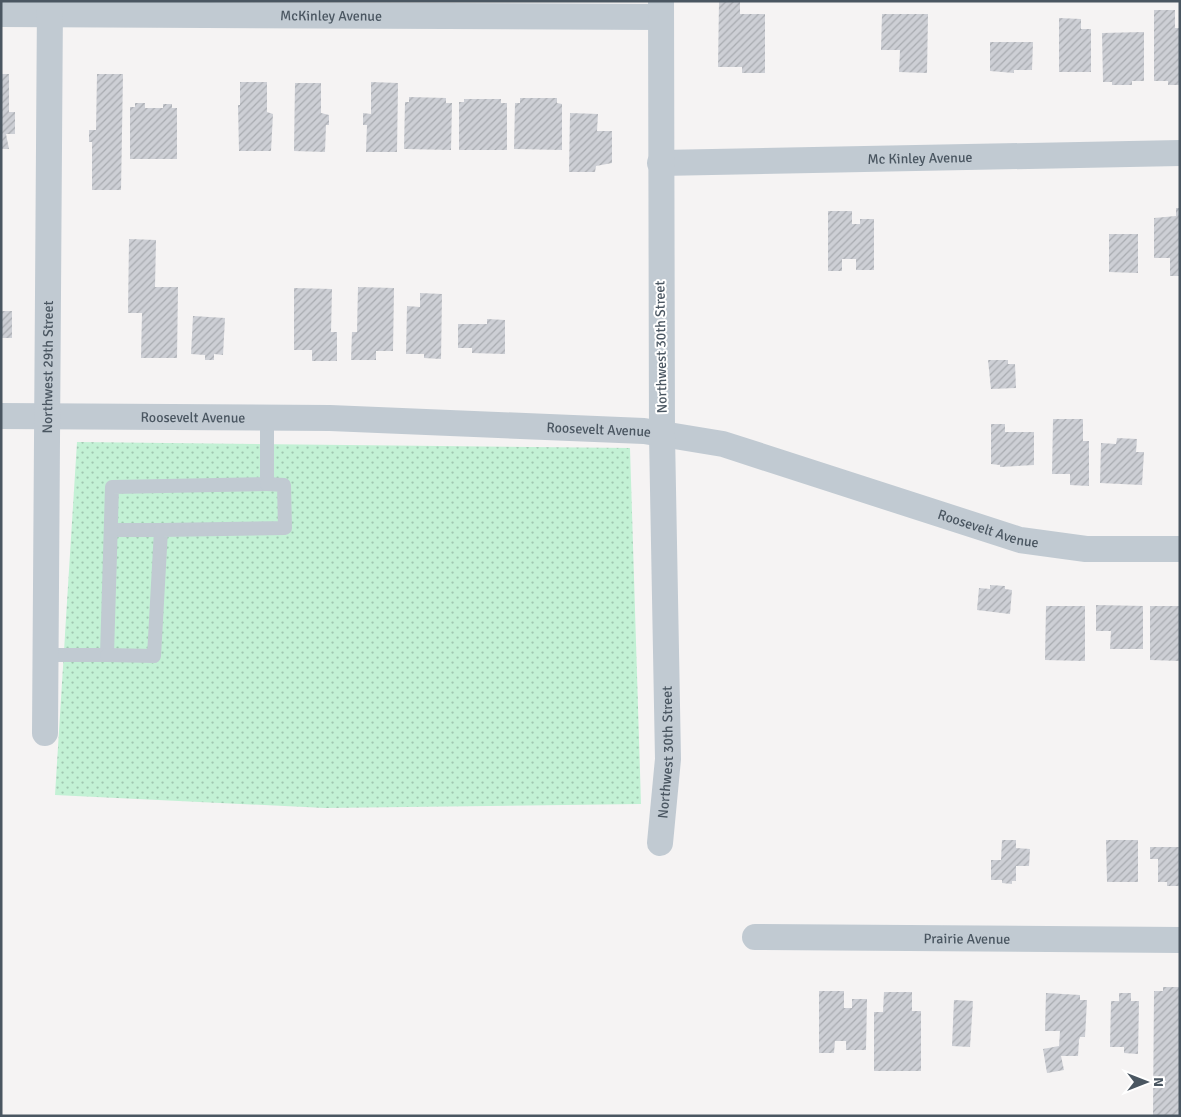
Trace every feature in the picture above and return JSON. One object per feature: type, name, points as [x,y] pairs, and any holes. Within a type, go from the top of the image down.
[{"type":"street","name":"McKinley Avenue","points":[[1,14],[50,8],[661,9]]},
{"type":"street","name":"Northwest 29th Street","points":[[45,733],[50,8]]},
{"type":"street","name":"Northwest 30th Street","points":[[660,843],[668,760],[662,435],[661,9]]},
{"type":"street","name":"Mc Kinley Avenue","points":[[660,163],[1180,153]]},
{"type":"street","name":"Roosevelt Avenue","points":[[1,416],[330,418],[634,431],[723,444],[1020,540],[1086,549],[1180,549]]},
{"type":"street","name":"Prairie Avenue","points":[[755,937],[1180,940]]},
{"type":"lane","points":[[266,418],[266,484]]},
{"type":"lane","points":[[107,655],[112,487],[284,485],[285,528],[111,530]]},
{"type":"lane","points":[[46,655],[154,656],[161,530]]},
{"type":"green space","points":[[77,442],[630,448],[641,804],[325,808],[55,795]]},
{"type":"building","points":[[719,2],[740,2],[740,14],[765,14],[765,73],[742,73],[742,67],[718,67]]},
{"type":"building","points":[[1154,10],[1175,10],[1175,28],[1180,28],[1180,85],[1168,85],[1168,81],[1154,81]]},
{"type":"building","points":[[882,14],[928,14],[927,73],[899,72],[900,50],[881,50]]},
{"type":"building","points":[[1059,18],[1081,19],[1081,29],[1091,29],[1091,72],[1059,72]]},
{"type":"building","points":[[1144,32],[1144,81],[1132,81],[1132,85],[1112,85],[1112,82],[1103,82],[1102,33]]},
{"type":"building","points":[[990,42],[1033,42],[1032,70],[1014,70],[1014,73],[990,71]]},
{"type":"building","points":[[1,74],[9,74],[9,112],[15,112],[15,134],[6,134],[9,149],[1,149]]},
{"type":"building","points":[[97,74],[123,74],[121,190],[92,190],[92,142],[89,142],[89,130],[96,130]]},
{"type":"building","points":[[240,82],[267,82],[267,112],[273,114],[271,151],[239,151],[238,105],[240,105]]},
{"type":"building","points":[[371,82],[398,83],[397,152],[366,152],[367,125],[363,125],[363,113],[371,114]]},
{"type":"building","points":[[295,83],[321,83],[321,113],[329,115],[329,125],[326,125],[325,152],[294,151]]},
{"type":"building","points":[[409,97],[446,98],[446,103],[452,103],[451,150],[404,149],[405,102],[409,102]]},
{"type":"building","points":[[520,98],[557,98],[557,103],[562,104],[562,150],[514,149],[515,103],[520,103]]},
{"type":"building","points":[[464,99],[501,99],[501,103],[507,103],[507,150],[459,150],[459,102],[464,102]]},
{"type":"building","points":[[135,103],[145,103],[145,108],[163,108],[163,104],[172,104],[172,108],[177,108],[177,159],[130,159],[130,107],[135,107]]},
{"type":"building","points":[[570,113],[598,114],[597,131],[612,131],[612,163],[596,166],[595,172],[569,172]]},
{"type":"building","points":[[1176,208],[1180,208],[1180,276],[1170,276],[1170,258],[1154,258],[1154,218],[1176,216]]},
{"type":"building","points":[[828,211],[852,211],[852,224],[860,224],[860,219],[874,219],[874,270],[856,270],[856,259],[842,259],[842,271],[828,271]]},
{"type":"building","points":[[1109,234],[1138,234],[1138,273],[1109,272]]},
{"type":"building","points":[[129,239],[156,240],[155,287],[178,287],[177,358],[141,358],[142,313],[128,313]]},
{"type":"building","points":[[358,287],[394,288],[393,351],[376,351],[376,360],[351,360],[352,332],[357,332]]},
{"type":"building","points":[[294,288],[332,289],[331,332],[337,332],[337,361],[312,361],[312,350],[294,350]]},
{"type":"building","points":[[420,293],[442,294],[441,359],[424,358],[424,354],[406,354],[407,306],[420,307]]},
{"type":"building","points":[[1,311],[12,311],[12,338],[1,338]]},
{"type":"building","points":[[193,316],[225,318],[223,355],[214,354],[214,360],[205,360],[205,355],[191,354]]},
{"type":"building","points":[[487,319],[505,320],[505,354],[472,353],[472,348],[458,348],[458,324],[487,324]]},
{"type":"building","points":[[988,360],[1008,360],[1008,364],[1015,364],[1016,388],[991,389]]},
{"type":"building","points":[[1053,419],[1083,419],[1083,441],[1089,441],[1089,486],[1070,485],[1070,474],[1052,474]]},
{"type":"building","points":[[991,424],[1005,424],[1005,432],[1034,432],[1034,465],[1000,467],[1000,465],[991,464]]},
{"type":"building","points":[[1117,438],[1137,439],[1136,452],[1144,452],[1142,485],[1100,483],[1101,443],[1116,444]]},
{"type":"building","points":[[990,585],[1005,586],[1005,589],[1012,590],[1010,614],[977,610],[979,588],[990,589]]},
{"type":"building","points":[[1096,605],[1143,606],[1143,649],[1110,649],[1111,631],[1096,631]]},
{"type":"building","points":[[1046,606],[1085,606],[1085,661],[1045,660]]},
{"type":"building","points":[[1150,606],[1180,606],[1180,661],[1150,660]]},
{"type":"building","points":[[1002,840],[1016,840],[1016,848],[1030,849],[1029,866],[1016,866],[1016,881],[1012,881],[1012,884],[1002,883],[1002,880],[991,880],[991,860],[1001,860]]},
{"type":"building","points":[[1106,840],[1138,840],[1138,882],[1107,882]]},
{"type":"building","points":[[1150,847],[1180,847],[1180,886],[1167,886],[1167,882],[1158,882],[1158,859],[1150,859]]},
{"type":"building","points":[[1163,987],[1180,987],[1180,1116],[1153,1116],[1154,991],[1163,991]]},
{"type":"building","points":[[819,991],[844,991],[844,1008],[852,1008],[852,999],[867,999],[866,1050],[846,1050],[846,1041],[835,1041],[834,1053],[819,1053]]},
{"type":"building","points":[[884,992],[912,992],[912,1011],[921,1011],[921,1071],[874,1071],[874,1012],[883,1012]]},
{"type":"building","points":[[1046,993],[1080,995],[1080,1000],[1087,1000],[1085,1037],[1080,1037],[1078,1056],[1061,1056],[1064,1070],[1047,1073],[1043,1049],[1059,1046],[1060,1031],[1045,1031]]},
{"type":"building","points":[[1119,993],[1131,993],[1131,1001],[1139,1001],[1138,1054],[1124,1053],[1124,1047],[1110,1047],[1111,1001],[1119,1001]]},
{"type":"building","points":[[954,1000],[973,1001],[970,1047],[952,1046]]}]
